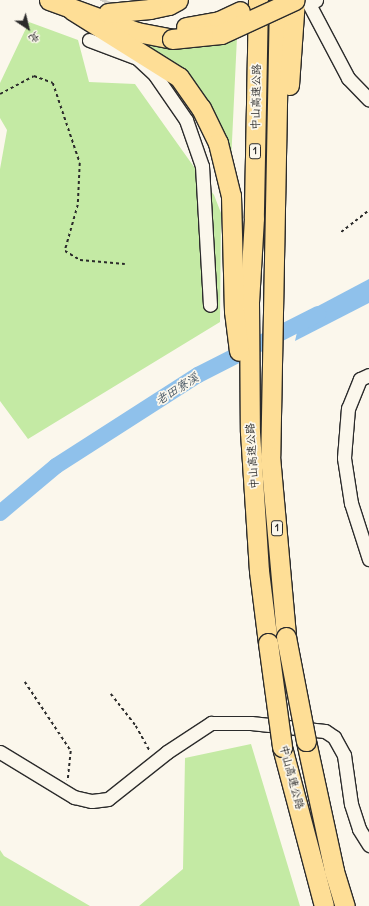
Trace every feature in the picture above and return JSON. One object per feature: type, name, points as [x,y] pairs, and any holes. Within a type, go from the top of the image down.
[{"type":"highway","points":[[49,0],[108,13],[141,24],[178,33],[219,21],[265,0]]},
{"type":"highway","points":[[108,13],[150,9],[178,0]]},
{"type":"highway","name":"中山高速公路","points":[[258,0],[254,218],[241,306],[260,571],[282,747],[324,906]]},
{"type":"highway","name":"中山高速公路","points":[[279,0],[271,290],[270,456],[286,637],[306,742],[334,872],[345,906]]},
{"type":"highway","points":[[73,5],[137,32],[221,34],[295,0],[287,106],[275,169]]},
{"type":"highway","points":[[73,5],[179,78],[201,108],[218,143],[231,196],[241,306]]},
{"type":"street","points":[[316,0],[309,4],[348,78],[369,100]]},
{"type":"street","points":[[89,40],[137,58],[155,75],[186,120],[202,166],[210,305]]},
{"type":"street","points":[[369,375],[360,379],[348,408],[344,458],[350,503],[369,559]]},
{"type":"street","points":[[0,752],[67,792],[92,801],[108,799],[155,761],[211,723],[250,723],[325,731],[334,737],[344,755],[351,804],[359,829],[369,845]]},
{"type":"path","points":[[0,94],[34,76],[53,83],[80,163],[78,205],[66,251],[80,260],[125,264]]},
{"type":"path","points":[[341,232],[369,210]]},
{"type":"path","points":[[25,682],[71,751],[67,792]]},
{"type":"path","points":[[111,694],[136,726],[155,761]]},
{"type":"green space","points":[[29,22],[78,40],[89,82],[135,84],[214,195],[221,213],[220,322],[28,439],[0,401],[0,169],[7,130],[0,118],[0,83]]},
{"type":"green space","points":[[237,37],[231,162],[179,66],[140,41],[223,42]]},
{"type":"green space","points":[[251,744],[300,906],[139,906],[183,869],[185,758]]},
{"type":"green space","points":[[0,850],[4,856],[90,906],[0,906]]},
{"type":"water","points":[[369,279],[369,303],[295,341],[301,315]]},
{"type":"waterway","name":"老田寮溪","points":[[0,513],[56,466],[198,375],[318,314]]},
{"type":"tunnel","points":[[98,20],[107,0]]}]
